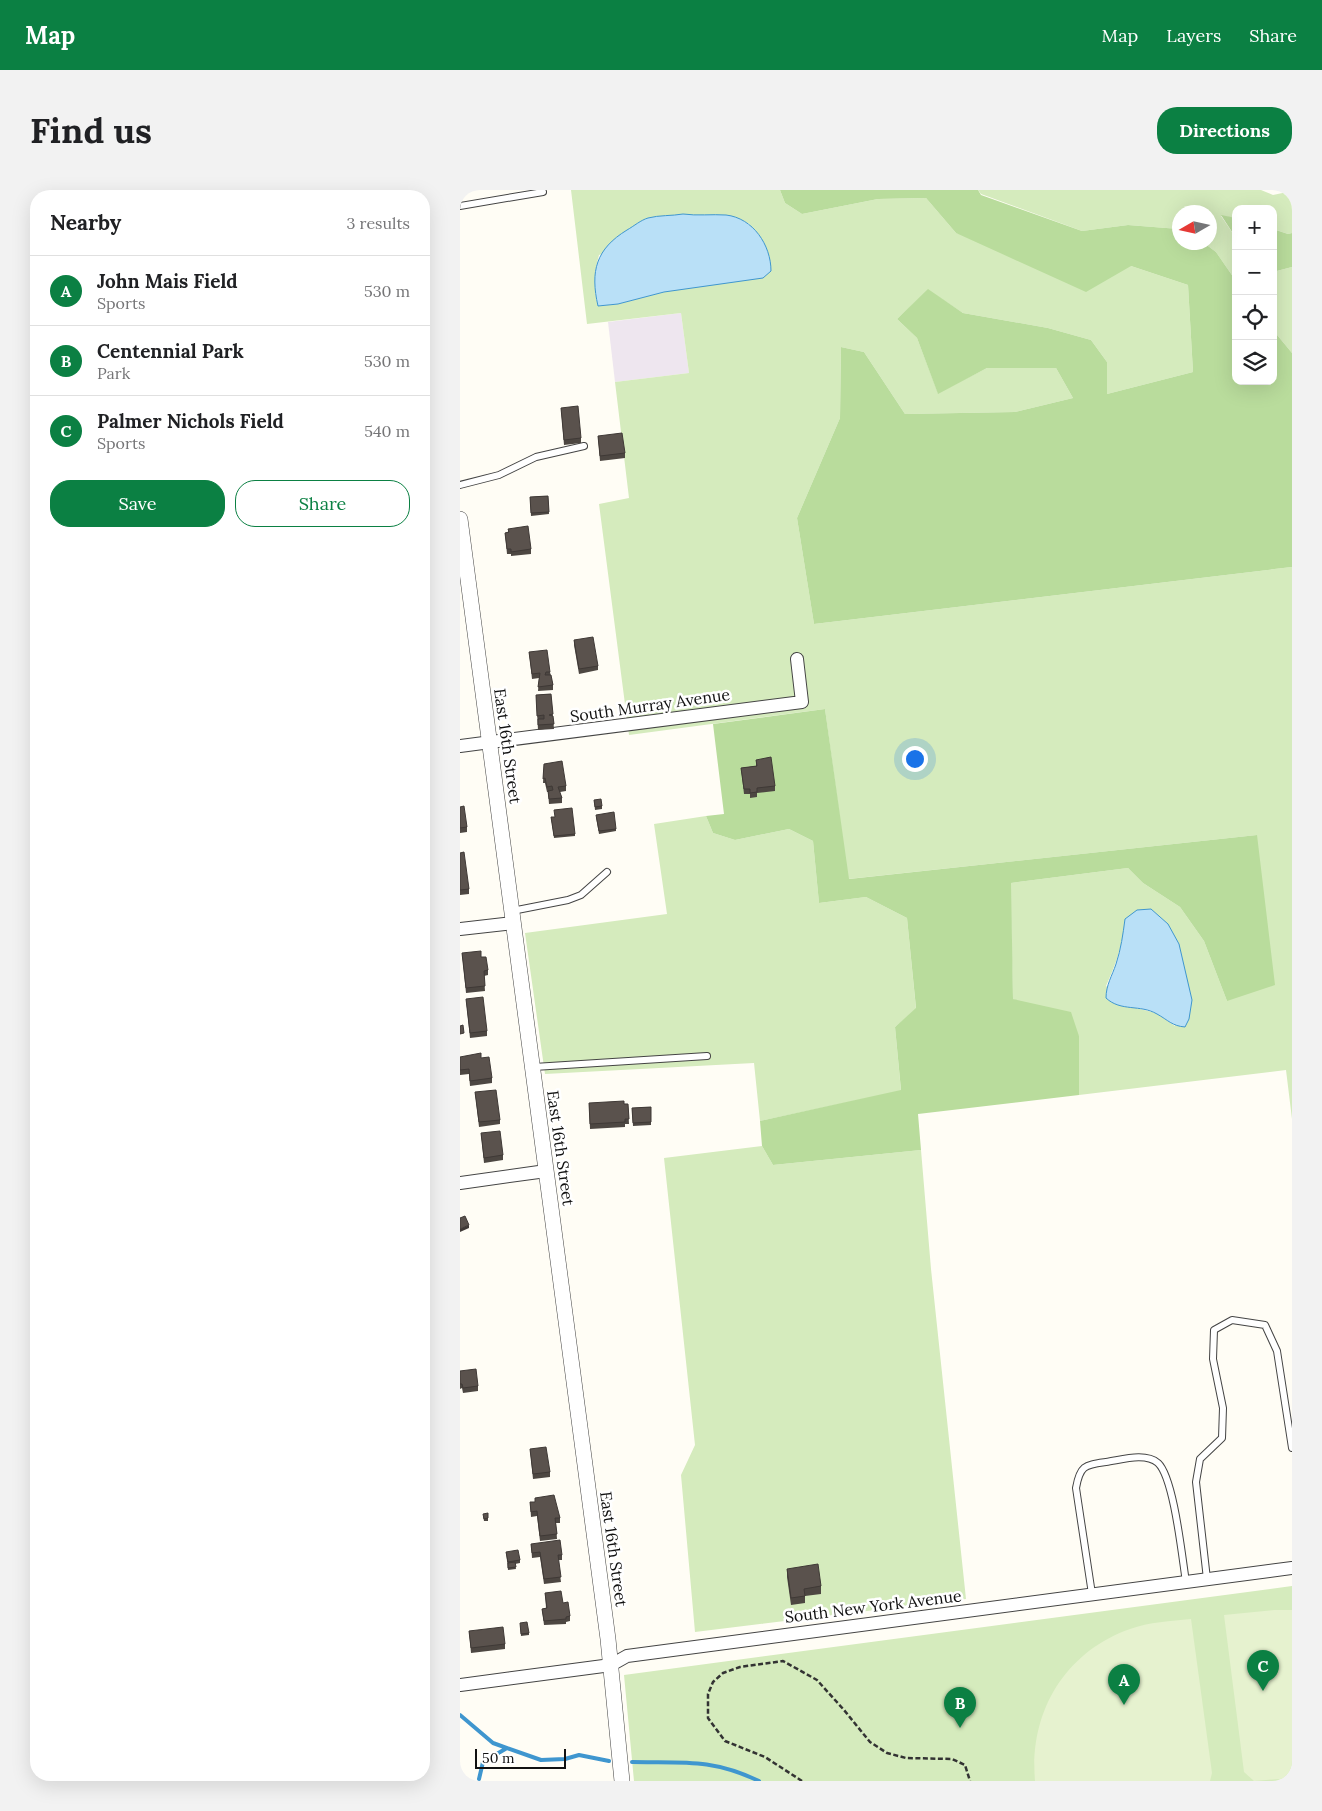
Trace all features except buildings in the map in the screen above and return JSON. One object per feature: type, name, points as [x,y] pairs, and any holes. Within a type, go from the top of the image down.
[{"type":"street","name":"East 16th Street","points":[[460,519],[462,553],[490,743],[611,1665],[622,1781]]},
{"type":"street","name":"South Murray Avenue","points":[[460,746],[802,702],[797,659]]},
{"type":"street","points":[[460,929],[512,917]]},
{"type":"street","points":[[460,1183],[546,1171]]},
{"type":"street","name":"South New York Avenue","points":[[460,1685],[611,1665],[627,1656],[1292,1568]]},
{"type":"lane","points":[[460,206],[543,192]]},
{"type":"lane","points":[[460,485],[499,475],[536,457],[584,446]]},
{"type":"lane","points":[[512,917],[581,895],[607,872]]},
{"type":"lane","points":[[532,1067],[707,1056]]},
{"type":"lane","points":[[1207,1579],[1196,1482],[1200,1459],[1222,1438],[1223,1408],[1214,1359],[1214,1330],[1232,1320],[1265,1325],[1276,1351],[1292,1448]]},
{"type":"lane","points":[[1092,1594],[1076,1488],[1078,1474],[1086,1465],[1143,1457],[1158,1463],[1168,1478],[1186,1582]]},
{"type":"path","points":[[802,1781],[765,1757],[725,1741],[708,1718],[708,1694],[713,1682],[723,1672],[740,1667],[783,1661],[817,1680],[870,1742],[887,1753],[906,1758],[952,1759],[965,1766],[970,1781]]},
{"type":"shaded area","points":[[681,313],[689,373],[615,382],[608,322]]},
{"type":"green space","points":[[571,190],[780,190],[785,203],[802,214],[878,199],[926,198],[956,233],[1131,266],[1188,285],[1193,372],[1107,394],[1107,362],[1091,340],[1048,328],[963,313],[928,290],[897,319],[917,338],[938,393],[987,368],[1056,368],[1073,398],[1015,412],[905,414],[864,352],[841,347],[840,418],[797,518],[814,624],[1292,567],[1292,1119],[1286,1070],[1079,1095],[1079,1036],[1013,999],[1010,883],[1128,868],[1143,883],[1180,907],[1204,941],[1227,1001],[1257,835],[848,879],[825,709],[629,735],[599,504],[629,498],[615,382],[689,373],[681,313],[587,324]],"holes":[[[727,215],[750,224],[664,292],[618,304],[598,306],[595,280],[599,255],[705,216]],[[1151,909],[1168,925],[1179,944],[1175,1026],[1156,1013],[1136,1008],[1106,986],[1123,937],[1125,919]]]},
{"type":"green space","points":[[780,190],[978,190],[981,195],[1082,231],[1128,225],[1172,228],[1172,250],[1213,250],[1232,275],[1232,385],[1277,385],[1277,335],[1292,353],[1292,567],[814,624],[797,518],[840,418],[841,347],[864,352],[905,414],[1015,412],[1073,398],[1056,368],[987,368],[938,394],[917,338],[897,319],[928,289],[963,313],[1048,328],[1091,340],[1107,362],[1107,394],[1193,372],[1188,285],[1131,266],[1086,292],[956,233],[926,198],[878,199],[802,214],[785,203]]},
{"type":"green space","points":[[978,190],[1261,190],[1273,195],[1292,191],[1292,233],[1288,234],[1277,230],[1277,205],[1232,205],[1232,217],[1221,216],[1232,232],[1232,275],[1213,250],[1217,250],[1217,205],[1172,205],[1172,228],[1128,225],[1082,231],[981,194]]},
{"type":"green space","points":[[1221,215],[1232,217],[1232,232]]},
{"type":"green space","points":[[1277,230],[1288,234],[1292,233],[1292,267],[1277,271]]},
{"type":"green space","points":[[1292,267],[1292,353],[1277,335],[1277,271]]},
{"type":"green space","points":[[825,709],[849,879],[1257,835],[1275,985],[1227,1001],[1204,941],[1180,907],[1143,883],[1128,868],[1011,883],[1013,999],[1071,1012],[1079,1036],[1079,1095],[918,1114],[921,1150],[773,1165],[762,1146],[760,1121],[901,1090],[895,1027],[916,1008],[907,918],[866,897],[819,903],[813,841],[789,829],[735,840],[713,833],[706,816],[724,814],[713,724]]},
{"type":"green space","points":[[706,816],[713,833],[735,840],[789,829],[813,841],[819,903],[866,897],[907,918],[916,1009],[895,1027],[901,1091],[760,1121],[754,1063],[545,1074],[525,933],[667,914],[654,824]]},
{"type":"green space","points":[[762,1146],[773,1165],[921,1150],[931,1269],[966,1599],[695,1632],[681,1475],[695,1445],[664,1158]]},
{"type":"green space","points":[[1292,1586],[1292,1781],[634,1781],[624,1675]]},
{"type":"green space","points":[[1292,1610],[1292,1778],[1254,1781],[1244,1772],[1224,1615]]},
{"type":"green space","points":[[1191,1619],[1212,1773],[1210,1781],[1035,1781],[1038,1731],[1045,1709],[1056,1688],[1070,1669],[1087,1653],[1107,1639],[1130,1629],[1152,1623]]},
{"type":"water","points":[[683,214],[726,215],[744,221],[759,234],[764,243],[768,252],[771,271],[763,278],[664,292],[618,304],[598,306],[595,272],[602,253],[608,245],[645,219]]},
{"type":"water","points":[[1151,909],[1168,924],[1179,944],[1192,1000],[1189,1019],[1185,1027],[1173,1024],[1151,1011],[1124,1007],[1106,998],[1108,985],[1119,953],[1125,919],[1137,910]]},
{"type":"waterway","points":[[460,1715],[493,1743],[541,1760],[565,1759],[579,1755],[609,1761]]},
{"type":"waterway","points":[[479,1779],[483,1762],[507,1748]]},
{"type":"waterway","points":[[632,1762],[682,1762],[711,1765],[726,1768],[759,1781]]},
{"type":"place","name":"Palmer Nichols Field","points":[[1263,1691]]},
{"type":"place","name":"John Mais Field","points":[[1124,1705]]},
{"type":"place","name":"Centennial Park","points":[[960,1728]]}]
